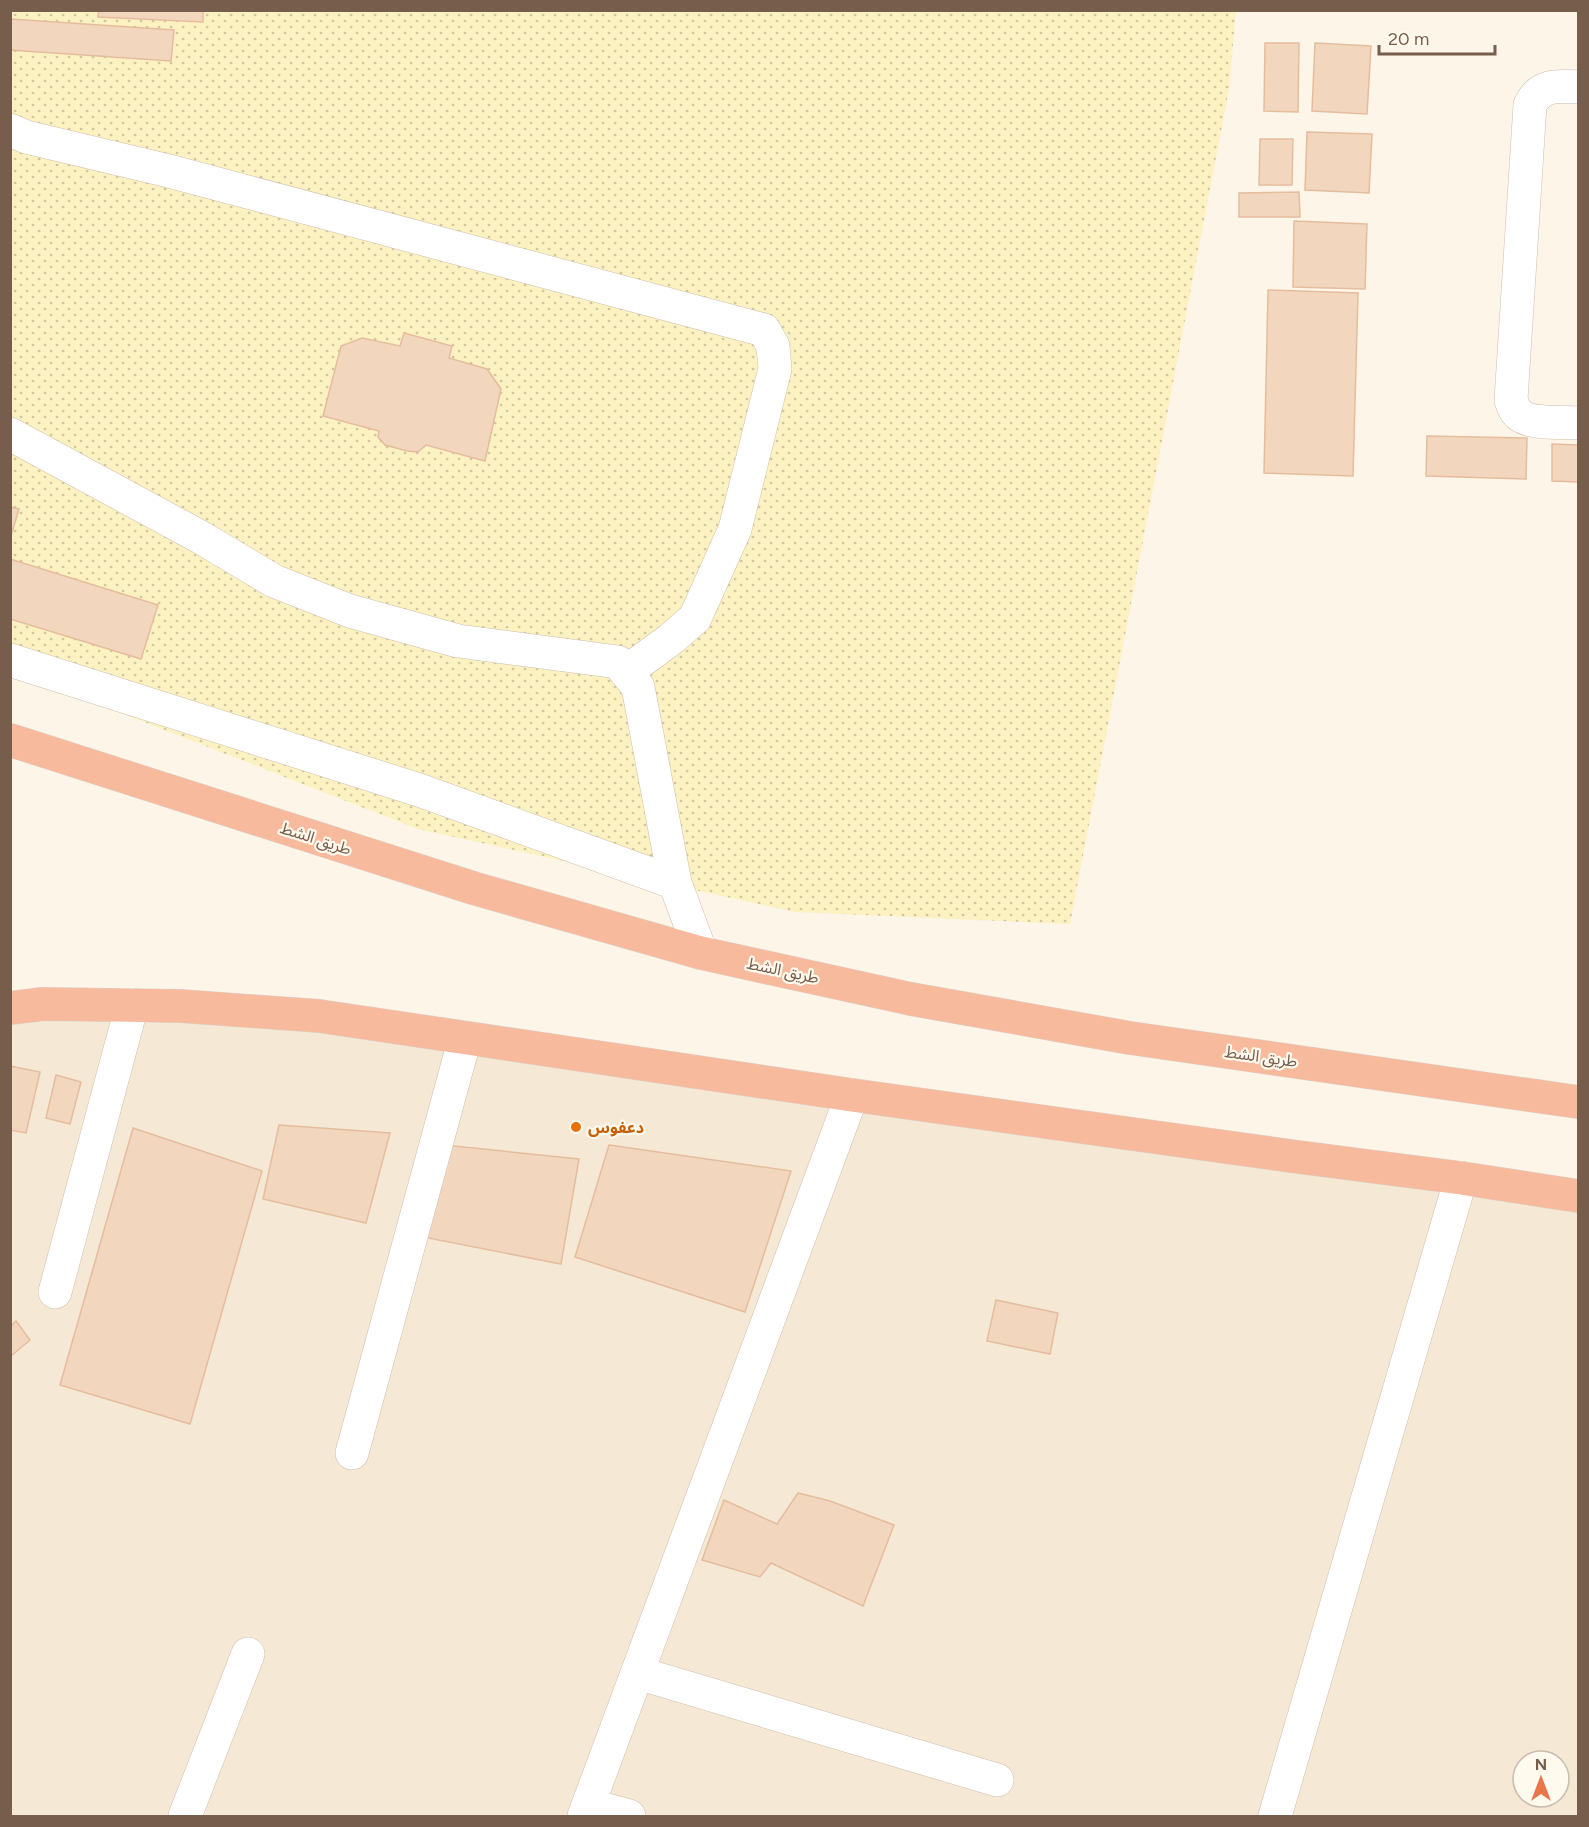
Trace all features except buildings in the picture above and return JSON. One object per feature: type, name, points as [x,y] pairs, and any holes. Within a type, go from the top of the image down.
[{"type":"highway","name":"طريق الشط","points":[[10,740],[473,888],[701,952],[911,999],[1130,1038],[1578,1101]]},
{"type":"highway","points":[[10,1008],[43,1004],[180,1006],[319,1016],[852,1095],[1578,1196]]},
{"type":"street","points":[[1578,87],[1551,86],[1541,90],[1530,105],[1511,400],[1514,409],[1529,420],[1578,423]]},
{"type":"street","points":[[10,130],[26,137],[169,171],[765,330],[773,346],[775,369],[735,529],[695,618],[626,672]]},
{"type":"street","points":[[10,434],[202,538],[274,581],[350,611],[458,641],[618,662],[638,687],[675,883],[701,952]]},
{"type":"street","points":[[10,660],[422,790],[675,883]]},
{"type":"street","points":[[55,1293],[132,1005]]},
{"type":"street","points":[[352,1453],[465,1038]]},
{"type":"street","points":[[629,1816],[586,1811],[852,1095]]},
{"type":"street","points":[[1275,1816],[1461,1178]]},
{"type":"street","points":[[185,1816],[248,1654]]},
{"type":"street","points":[[638,1673],[997,1780]]},
{"type":"shaded area","points":[[180,1006],[1578,1196],[1578,1816],[11,1816],[10,1008]]},
{"type":"sand","points":[[11,11],[1236,11],[1229,89],[1070,924],[795,912],[418,829],[93,702],[11,674]]},
{"type":"place","name":"دعفوس","points":[[576,1127]]}]
